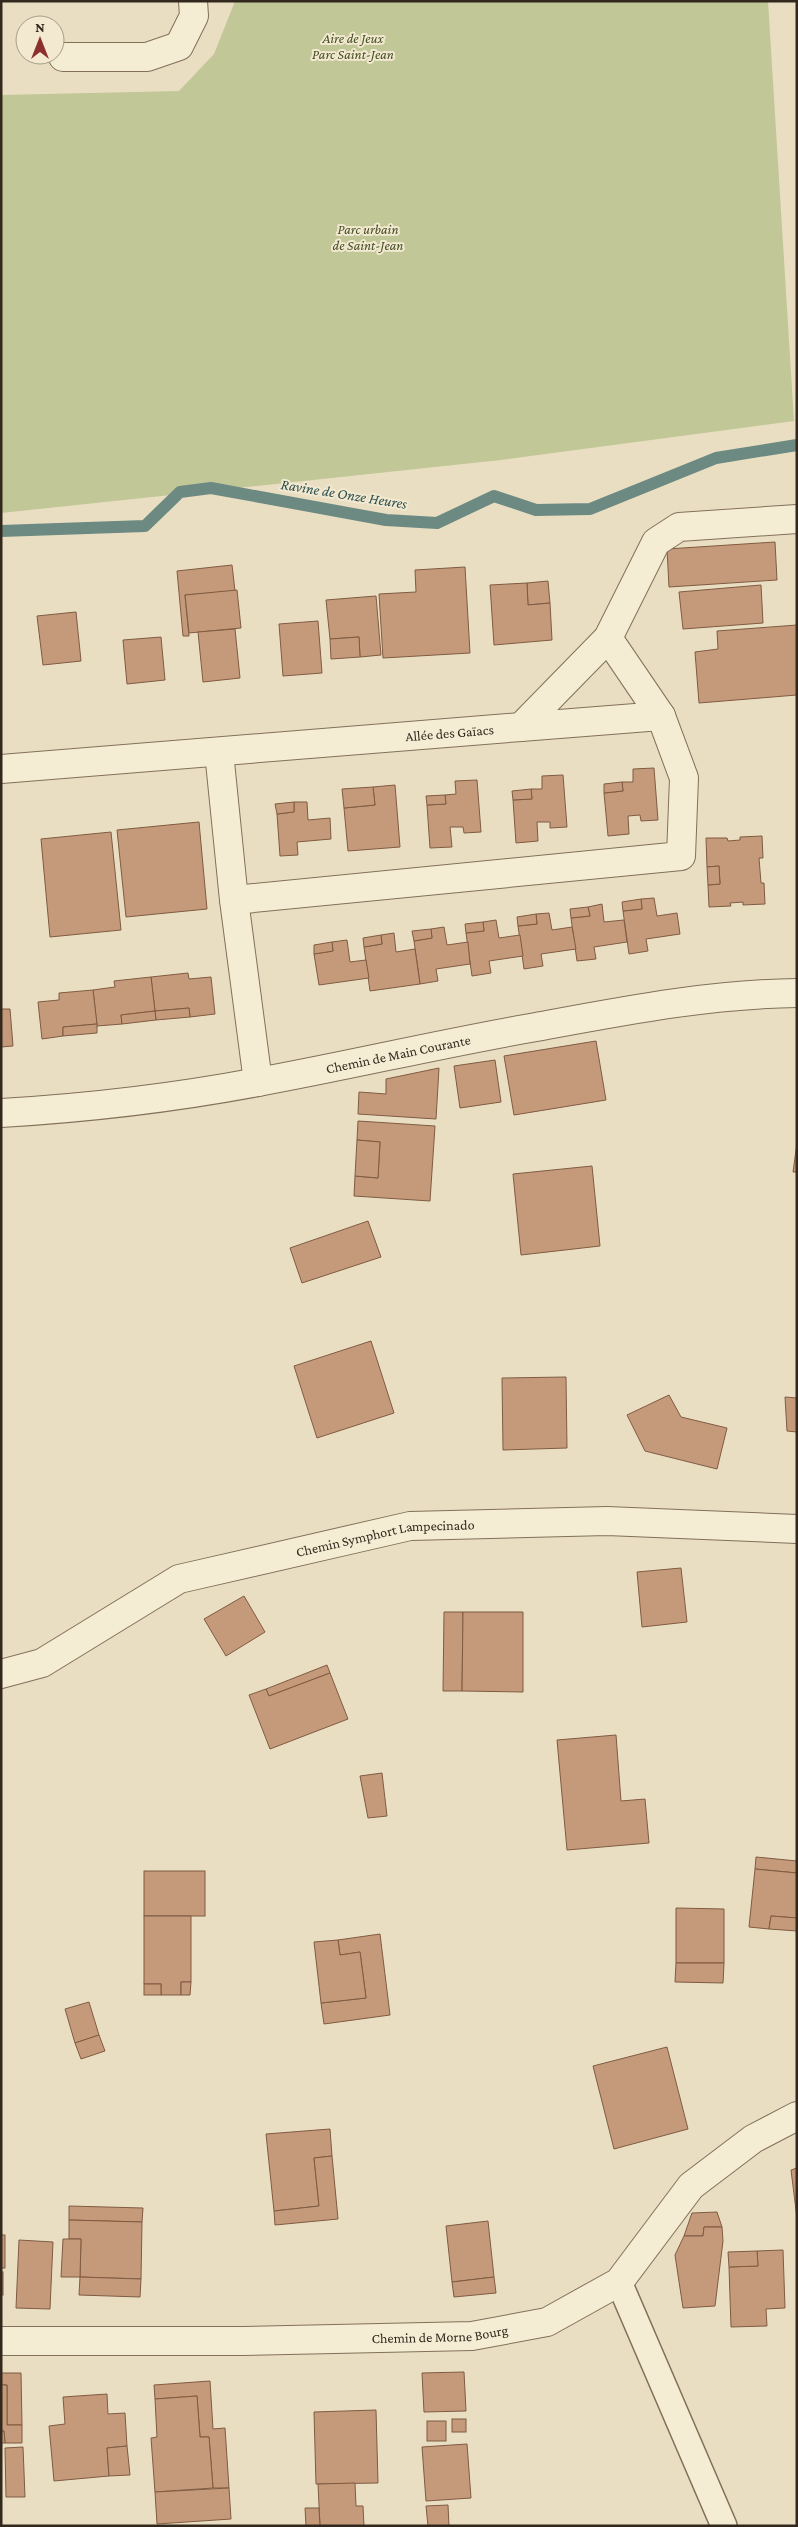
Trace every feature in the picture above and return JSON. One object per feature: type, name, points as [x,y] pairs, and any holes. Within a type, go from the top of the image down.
[{"type":"street","points":[[65,57],[147,57],[179,46],[194,16],[193,1]]},
{"type":"street","points":[[521,727],[608,638],[656,542],[679,527],[797,519]]},
{"type":"street","points":[[234,900],[681,856],[684,778],[661,716],[608,638]]},
{"type":"street","name":"Allée des Gaïacs","points":[[1,769],[661,716]]},
{"type":"street","points":[[219,752],[234,900],[258,1082]]},
{"type":"street","name":"Chemin de Main Courante","points":[[1,1113],[135,1102],[258,1082],[484,1036],[678,1002],[752,993],[797,993]]},
{"type":"street","name":"Chemin Symphort Lampecinado","points":[[1,1674],[42,1663],[179,1578],[410,1526],[607,1521],[797,1529]]},
{"type":"street","name":"Chemin de Morne Bourg","points":[[1,2341],[233,2341],[472,2336],[547,2322],[619,2282],[691,2186],[753,2139],[797,2116]]},
{"type":"lane","points":[[619,2282],[724,2526]]},
{"type":"green space","name":"Parc urbain de Saint-Jean","points":[[235,1],[768,1],[794,421],[501,460],[1,513],[1,95],[179,91],[214,54]]},
{"type":"building","points":[[775,542],[777,580],[669,587],[667,549]]},
{"type":"building","points":[[232,565],[235,591],[185,595],[189,636],[183,636],[177,571]]},
{"type":"building","points":[[465,567],[470,653],[383,658],[379,594],[416,592],[415,570]]},
{"type":"building","points":[[548,581],[550,603],[528,605],[527,583]]},
{"type":"building","points":[[527,583],[528,605],[550,603],[552,640],[494,645],[490,585]]},
{"type":"building","points":[[761,585],[763,623],[683,629],[679,592]]},
{"type":"building","points":[[237,590],[241,628],[189,633],[185,595]]},
{"type":"building","points":[[376,596],[381,655],[360,657],[359,637],[330,639],[326,600]]},
{"type":"building","points":[[76,612],[81,661],[43,665],[37,616]]},
{"type":"building","points":[[318,621],[322,673],[283,676],[279,624]]},
{"type":"building","points":[[797,625],[797,695],[699,703],[695,652],[718,649],[717,631]]},
{"type":"building","points":[[235,629],[240,678],[203,682],[198,632]]},
{"type":"building","points":[[161,637],[165,680],[127,684],[123,640]]},
{"type":"building","points":[[359,637],[360,657],[331,659],[330,639]]},
{"type":"building","points":[[654,768],[658,820],[641,821],[640,815],[628,816],[629,834],[608,836],[604,793],[623,791],[622,782],[633,782],[633,769]]},
{"type":"building","points":[[563,775],[567,827],[550,828],[550,822],[537,822],[538,841],[516,843],[513,800],[532,799],[531,789],[542,789],[542,776]]},
{"type":"building","points":[[477,780],[481,832],[464,833],[463,827],[450,827],[452,847],[430,848],[427,805],[446,804],[445,795],[456,794],[455,781]]},
{"type":"building","points":[[622,782],[623,791],[604,793],[604,784]]},
{"type":"building","points":[[395,785],[400,847],[348,851],[344,808],[375,805],[373,787]]},
{"type":"building","points":[[373,787],[375,805],[344,808],[342,789]]},
{"type":"building","points":[[531,789],[532,799],[513,800],[512,791]]},
{"type":"building","points":[[445,795],[446,804],[427,805],[426,796]]},
{"type":"building","points":[[294,802],[307,802],[308,820],[330,818],[331,839],[297,842],[298,855],[280,856],[277,814],[294,812]]},
{"type":"building","points":[[294,802],[294,812],[277,814],[275,804]]},
{"type":"building","points":[[199,822],[207,909],[126,917],[117,830]]},
{"type":"building","points":[[111,832],[121,930],[50,937],[41,839]]},
{"type":"building","points":[[762,836],[763,858],[759,858],[761,883],[764,883],[765,904],[743,905],[743,902],[730,903],[731,906],[709,907],[708,885],[720,884],[719,866],[707,867],[706,838],[727,838],[728,841],[740,840],[740,837]]},
{"type":"building","points":[[719,866],[720,884],[708,885],[707,867]]},
{"type":"building","points":[[654,898],[657,916],[677,913],[680,934],[646,939],[648,951],[629,954],[623,911],[642,909],[641,899]]},
{"type":"building","points":[[641,899],[642,909],[623,911],[622,902]]},
{"type":"building","points":[[602,904],[604,922],[624,920],[627,942],[594,947],[596,959],[577,961],[571,918],[590,916],[588,907]]},
{"type":"building","points":[[588,907],[590,916],[571,918],[570,909]]},
{"type":"building","points":[[549,913],[552,930],[572,927],[576,949],[541,954],[543,966],[524,969],[518,926],[537,924],[536,914]]},
{"type":"building","points":[[536,914],[537,924],[518,926],[517,917]]},
{"type":"building","points":[[496,920],[499,938],[520,935],[523,956],[489,961],[491,973],[472,976],[466,933],[484,931],[483,922]]},
{"type":"building","points":[[483,922],[484,931],[466,933],[465,924]]},
{"type":"building","points":[[444,927],[447,945],[468,942],[470,964],[436,969],[438,981],[420,984],[414,941],[432,938],[431,929]]},
{"type":"building","points":[[431,929],[432,938],[414,941],[412,931]]},
{"type":"building","points":[[394,933],[396,952],[415,949],[420,984],[370,991],[364,947],[382,944],[381,935]]},
{"type":"building","points":[[381,935],[382,944],[364,947],[363,938]]},
{"type":"building","points":[[347,940],[350,962],[366,960],[369,978],[319,985],[314,954],[333,951],[332,942]]},
{"type":"building","points":[[332,942],[333,951],[314,954],[314,945]]},
{"type":"building","points":[[188,973],[189,979],[211,977],[215,1014],[190,1017],[189,1008],[155,1011],[151,977]]},
{"type":"building","points":[[151,977],[155,1011],[121,1015],[122,1024],[97,1026],[93,990],[115,987],[114,981]]},
{"type":"building","points":[[93,990],[97,1024],[63,1027],[63,1036],[42,1039],[38,1002],[59,1000],[59,993]]},
{"type":"building","points":[[189,1008],[190,1017],[156,1020],[155,1011]]},
{"type":"building","points":[[1,1009],[10,1009],[13,1046],[1,1047]]},
{"type":"building","points":[[155,1011],[156,1020],[122,1024],[121,1015]]},
{"type":"building","points":[[97,1024],[97,1033],[63,1036],[63,1027]]},
{"type":"building","points":[[596,1041],[606,1100],[514,1115],[504,1056]]},
{"type":"building","points":[[495,1060],[501,1102],[460,1108],[454,1066]]},
{"type":"building","points":[[439,1068],[436,1119],[358,1114],[359,1092],[386,1094],[386,1079]]},
{"type":"building","points":[[358,1121],[435,1126],[430,1201],[354,1196],[355,1176],[378,1178],[380,1142],[357,1140]]},
{"type":"building","points":[[357,1140],[380,1142],[378,1178],[355,1176]]},
{"type":"building","points":[[797,1143],[797,1172],[793,1172]]},
{"type":"building","points":[[592,1166],[600,1246],[521,1255],[513,1174]]},
{"type":"building","points":[[368,1221],[381,1257],[302,1283],[290,1248]]},
{"type":"building","points":[[371,1341],[394,1413],[317,1438],[294,1366]]},
{"type":"building","points":[[566,1377],[567,1448],[503,1450],[502,1378]]},
{"type":"building","points":[[669,1395],[681,1417],[727,1428],[717,1469],[645,1451],[627,1415]]},
{"type":"building","points":[[785,1397],[797,1398],[797,1432],[787,1431]]},
{"type":"building","points":[[681,1568],[687,1622],[642,1627],[637,1572]]},
{"type":"building","points":[[244,1596],[265,1632],[226,1656],[204,1619]]},
{"type":"building","points":[[444,1612],[463,1612],[462,1691],[443,1691]]},
{"type":"building","points":[[463,1612],[523,1612],[523,1692],[462,1691]]},
{"type":"building","points":[[327,1665],[330,1673],[269,1696],[266,1689]]},
{"type":"building","points":[[330,1673],[348,1719],[270,1749],[249,1695],[266,1689],[269,1696]]},
{"type":"building","points":[[616,1735],[621,1801],[645,1799],[649,1843],[567,1850],[557,1740]]},
{"type":"building","points":[[382,1773],[387,1816],[368,1818],[360,1776]]},
{"type":"building","points":[[756,1857],[797,1861],[797,1873],[755,1869]]},
{"type":"building","points":[[755,1869],[797,1873],[797,1918],[771,1916],[769,1929],[749,1927]]},
{"type":"building","points":[[144,1871],[205,1871],[205,1916],[144,1916]]},
{"type":"building","points":[[676,1908],[724,1909],[724,1963],[676,1963]]},
{"type":"building","points":[[144,1916],[191,1916],[191,1982],[181,1982],[181,1995],[161,1995],[161,1984],[144,1984]]},
{"type":"building","points":[[771,1916],[797,1918],[797,1931],[769,1929]]},
{"type":"building","points":[[380,1934],[390,2015],[324,2024],[321,2003],[366,1998],[360,1952],[340,1955],[338,1940]]},
{"type":"building","points":[[338,1940],[340,1955],[360,1952],[366,1998],[321,2003],[314,1942]]},
{"type":"building","points":[[676,1963],[724,1963],[723,1983],[675,1982]]},
{"type":"building","points":[[181,1982],[191,1982],[190,1995],[181,1995]]},
{"type":"building","points":[[144,1984],[161,1984],[161,1995],[144,1995]]},
{"type":"building","points":[[89,2002],[99,2035],[75,2043],[65,2009]]},
{"type":"building","points":[[99,2035],[105,2051],[81,2059],[75,2043]]},
{"type":"building","points":[[667,2047],[688,2129],[614,2149],[593,2066]]},
{"type":"building","points":[[330,2129],[332,2156],[314,2158],[319,2206],[274,2211],[266,2134]]},
{"type":"building","points":[[332,2156],[338,2219],[275,2225],[274,2211],[319,2206],[314,2158]]},
{"type":"building","points":[[797,2168],[797,2218],[791,2170]]},
{"type":"building","points":[[69,2206],[143,2208],[142,2222],[69,2220]]},
{"type":"building","points":[[717,2212],[722,2227],[704,2227],[703,2236],[684,2236],[692,2213]]},
{"type":"building","points":[[69,2220],[142,2222],[141,2279],[80,2277],[81,2239],[69,2239]]},
{"type":"building","points":[[488,2221],[494,2277],[452,2282],[446,2226]]},
{"type":"building","points":[[704,2227],[722,2227],[723,2241],[715,2306],[683,2308],[675,2255],[684,2236],[703,2236]]},
{"type":"building","points":[[1,2235],[5,2235],[5,2268],[1,2268]]},
{"type":"building","points":[[63,2239],[81,2239],[80,2277],[61,2277]]},
{"type":"building","points":[[19,2240],[53,2242],[50,2309],[16,2308]]},
{"type":"building","points":[[783,2250],[785,2308],[766,2309],[767,2326],[731,2327],[729,2267],[758,2266],[757,2251]]},
{"type":"building","points":[[757,2251],[758,2266],[729,2267],[728,2252]]},
{"type":"building","points":[[1,2272],[3,2272],[3,2295],[1,2295]]},
{"type":"building","points":[[80,2277],[141,2279],[140,2297],[79,2295]]},
{"type":"building","points":[[494,2277],[496,2293],[454,2297],[452,2282]]},
{"type":"building","points":[[464,2372],[466,2411],[424,2412],[422,2373]]},
{"type":"building","points":[[1,2373],[21,2373],[22,2425],[7,2425],[7,2385],[1,2385]]},
{"type":"building","points":[[210,2381],[213,2429],[225,2428],[229,2488],[213,2488],[209,2437],[200,2437],[197,2396],[155,2399],[154,2385]]},
{"type":"building","points":[[1,2385],[7,2385],[7,2425],[22,2425],[22,2443],[5,2443],[4,2431],[1,2431]]},
{"type":"building","points":[[107,2394],[108,2414],[125,2413],[127,2446],[107,2448],[109,2476],[54,2481],[49,2426],[65,2424],[63,2397]]},
{"type":"building","points":[[197,2396],[200,2437],[209,2437],[213,2488],[155,2492],[151,2438],[157,2437],[155,2399]]},
{"type":"building","points":[[376,2410],[378,2483],[316,2484],[314,2412]]},
{"type":"building","points":[[452,2419],[466,2419],[466,2432],[452,2432]]},
{"type":"building","points":[[427,2421],[446,2421],[446,2441],[427,2441]]},
{"type":"building","points":[[1,2431],[4,2431],[5,2443],[1,2443]]},
{"type":"building","points":[[467,2444],[471,2498],[426,2501],[422,2447]]},
{"type":"building","points":[[127,2446],[130,2475],[109,2476],[107,2448]]},
{"type":"building","points":[[23,2447],[25,2497],[6,2497],[5,2448]]},
{"type":"building","points":[[355,2483],[356,2506],[363,2506],[364,2526],[320,2526],[318,2484]]},
{"type":"building","points":[[229,2488],[231,2519],[157,2524],[155,2492]]},
{"type":"building","points":[[448,2505],[449,2526],[428,2526],[426,2506]]},
{"type":"building","points":[[305,2508],[319,2508],[320,2526],[306,2526]]},
{"type":"waterway","name":"Ravine de Onze Heures","points":[[1,531],[145,526],[180,492],[211,488],[386,520],[437,523],[494,496],[536,510],[590,509],[716,458],[797,445]]},
{"type":"park label","name":"Aire de Jeux Parc Saint-Jean","points":[[353,46]]}]
